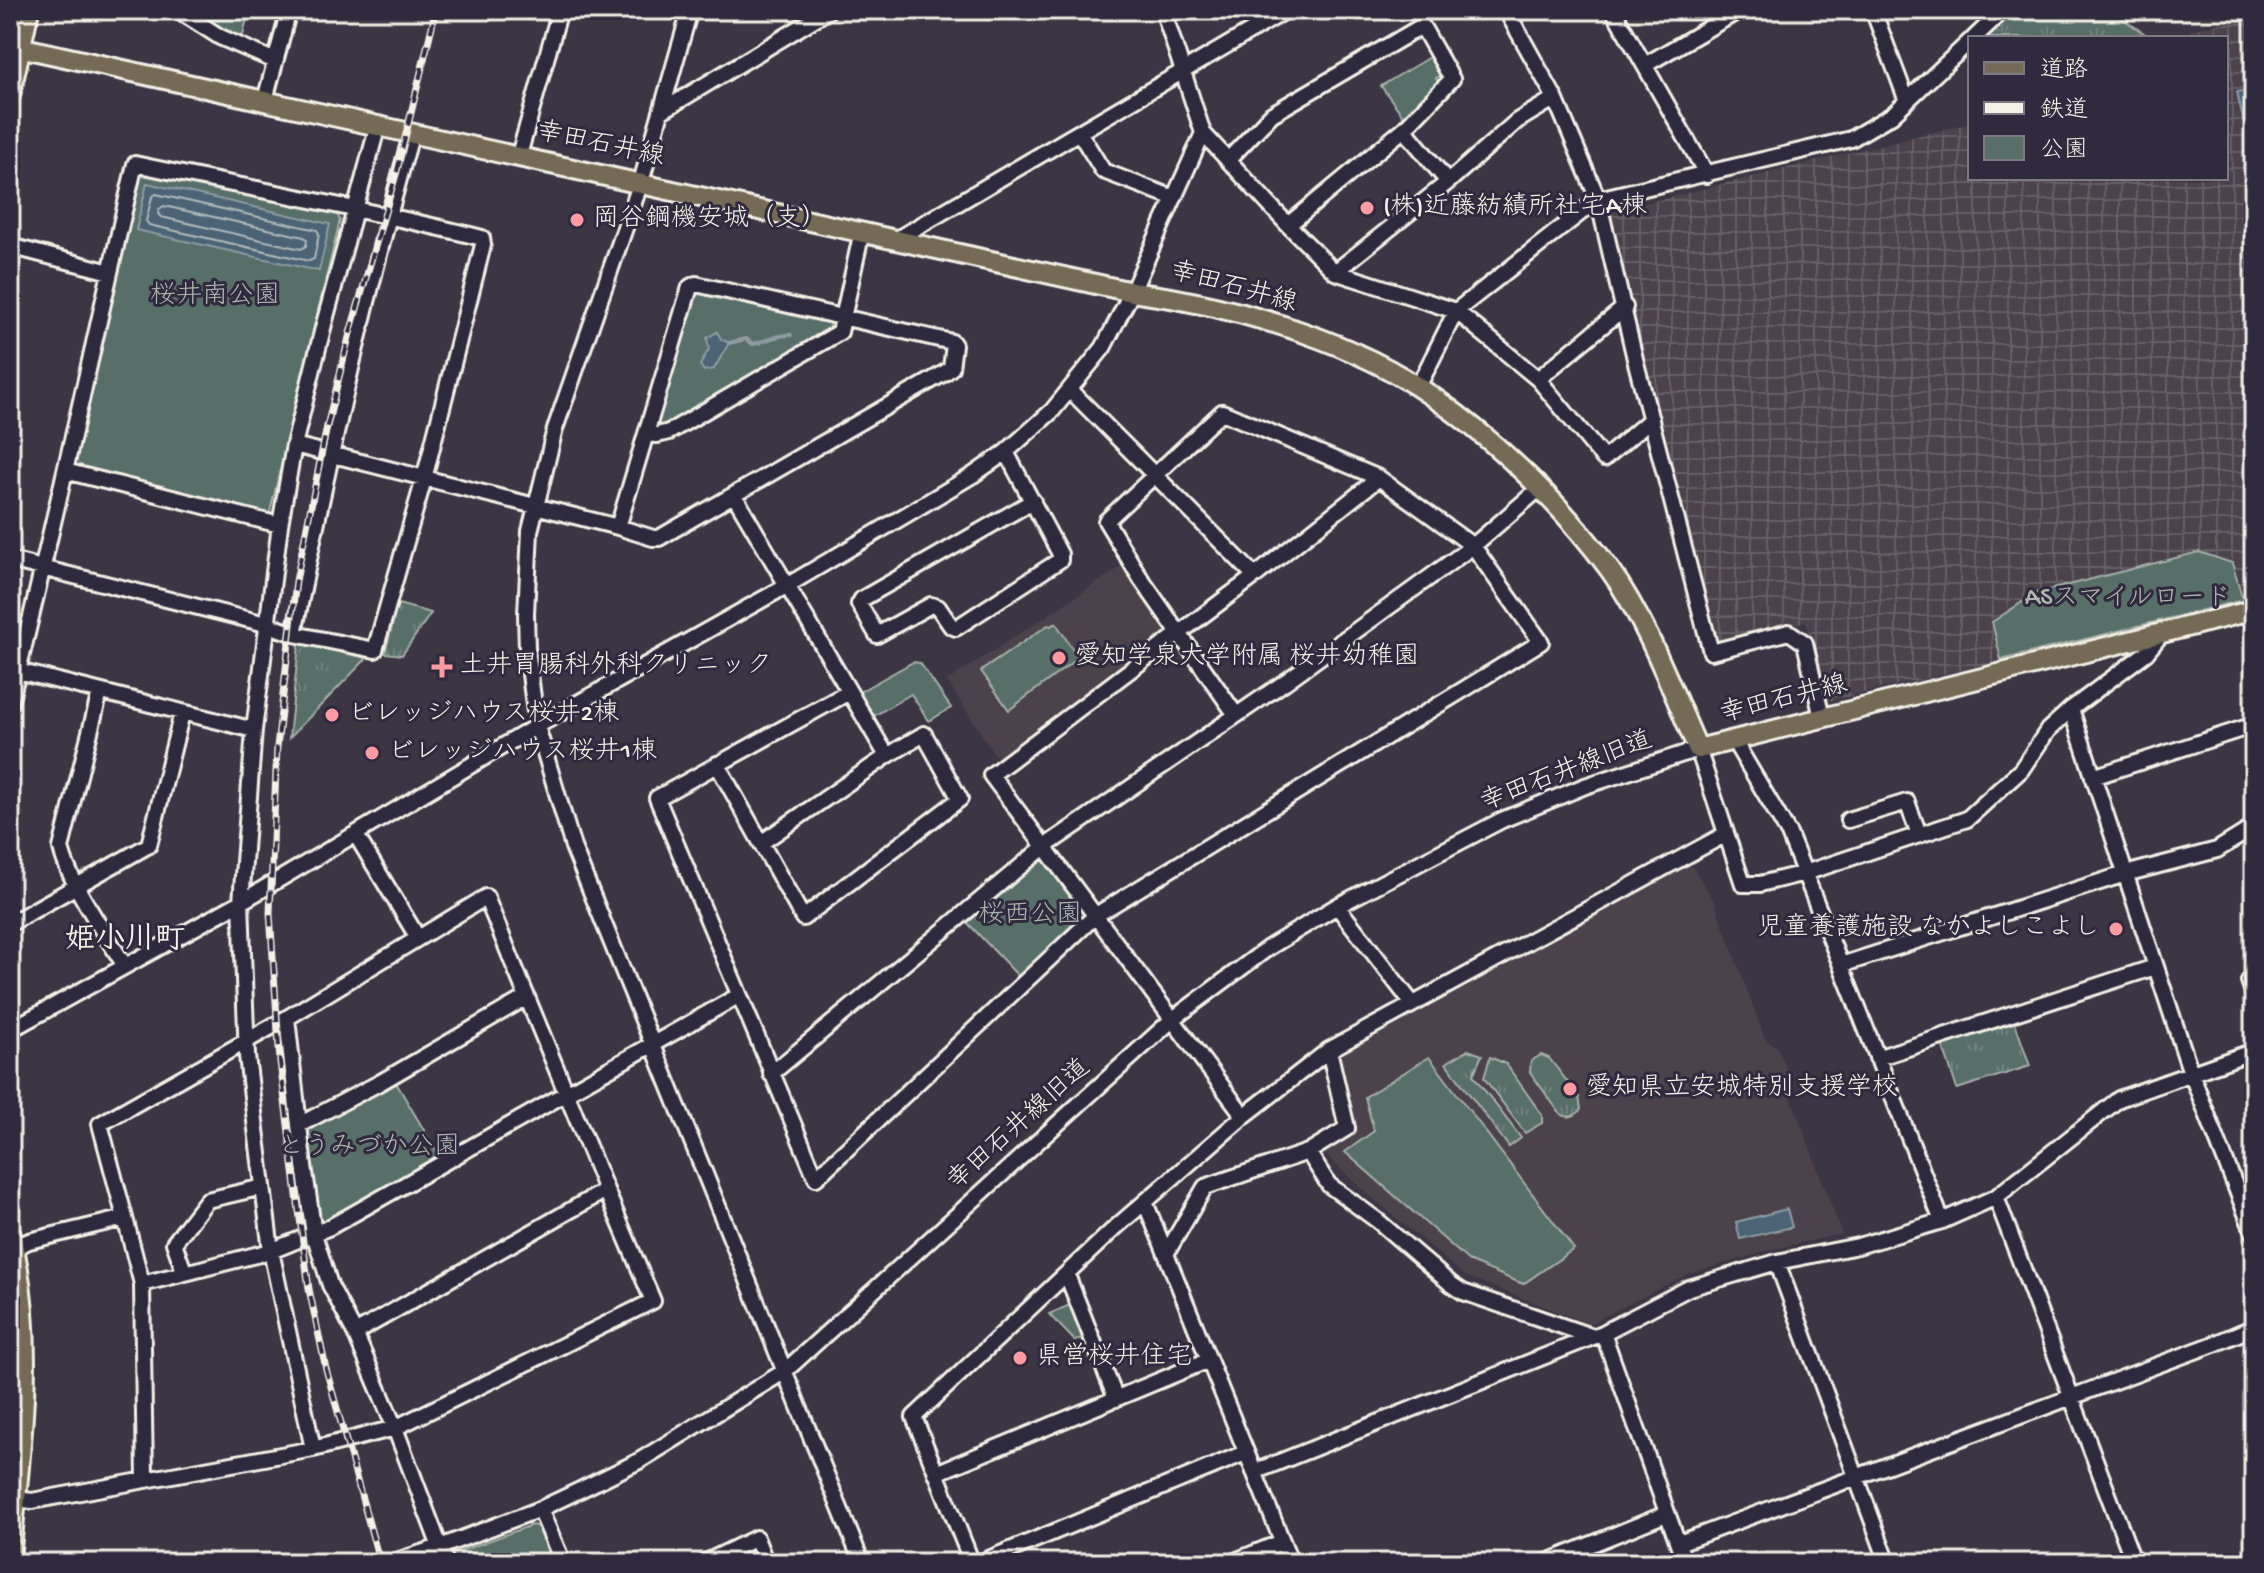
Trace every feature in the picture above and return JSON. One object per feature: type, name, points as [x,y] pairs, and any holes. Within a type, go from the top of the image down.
[{"type":"main road","points":[[10,95],[16,46],[29,10]]},
{"type":"main road","name":"幸田石井線","points":[[16,46],[1132,292],[1169,297],[1255,318],[1366,359],[1418,387],[1498,449],[1540,488],[1611,571],[1662,666],[1698,749],[2163,632],[2253,618]]},
{"type":"main road","points":[[10,1559],[26,1344],[12,1240]]},
{"type":"street","points":[[178,10],[220,37],[275,61]]},
{"type":"street","points":[[265,100],[289,10]]},
{"type":"street","points":[[519,155],[560,10]]},
{"type":"street","points":[[690,10],[641,182],[555,429],[534,507],[528,558],[527,649],[537,726],[573,847],[862,1563]]},
{"type":"street","points":[[662,111],[829,10]]},
{"type":"street","points":[[1163,10],[1203,133],[1335,272],[1456,311],[1538,379],[1604,459],[1651,419]]},
{"type":"street","points":[[897,239],[1287,10]]},
{"type":"street","points":[[1506,10],[1555,98],[1598,199],[1711,652],[1789,632],[1805,643],[1822,718]]},
{"type":"street","points":[[1613,10],[1707,175]]},
{"type":"street","points":[[1645,65],[1740,10]]},
{"type":"street","points":[[1873,10],[1907,101]]},
{"type":"street","points":[[1976,36],[2003,10]]},
{"type":"street","points":[[1228,160],[1272,114],[1422,26],[1452,79],[1404,129],[1288,225]]},
{"type":"street","points":[[1418,387],[1456,311],[1598,199],[1851,139],[1880,124],[1968,44]]},
{"type":"street","points":[[1335,272],[1448,182],[1517,121],[1555,98]]},
{"type":"street","points":[[313,1449],[271,1251],[247,1041],[241,902],[254,730],[266,624],[294,445],[378,125]]},
{"type":"street","points":[[1404,129],[1448,182]]},
{"type":"street","points":[[294,634],[329,455],[412,132]]},
{"type":"street","points":[[1079,132],[1103,171],[1174,198]]},
{"type":"street","points":[[10,1030],[241,902],[537,726],[788,585],[973,475],[1006,452],[1052,411],[1103,348],[1132,292],[1203,133]]},
{"type":"street","points":[[10,560],[44,568],[266,624],[294,634],[375,650],[424,479],[483,245],[482,238],[389,214],[355,210],[135,164],[44,568],[14,670],[10,703]]},
{"type":"street","points":[[646,434],[669,432],[840,332],[862,231]]},
{"type":"street","points":[[10,246],[110,272]]},
{"type":"street","points":[[294,445],[659,538],[951,368],[952,342],[696,284],[690,287],[618,527]]},
{"type":"street","points":[[1538,379],[1625,307]]},
{"type":"street","points":[[1070,390],[1255,576]]},
{"type":"street","points":[[849,692],[657,798],[816,1178],[1096,915],[1541,642],[1473,546],[1379,478],[1222,412],[1106,521],[1141,579],[1236,715]]},
{"type":"street","points":[[1006,452],[1033,501],[1060,554],[1060,560],[956,628],[951,626],[938,607],[931,605],[877,635],[859,604],[862,599],[1033,501]]},
{"type":"street","points":[[65,471],[280,525]]},
{"type":"street","points":[[1244,1116],[991,775],[1255,576],[1379,478]]},
{"type":"street","points":[[771,1074],[1044,847],[1473,546],[1540,488]]},
{"type":"street","points":[[734,495],[887,756]]},
{"type":"street","points":[[1698,749],[1743,884],[1760,884],[1805,873],[1967,819],[2021,770],[2048,730],[2146,653],[2163,632]]},
{"type":"street","points":[[14,670],[254,730]]},
{"type":"street","points":[[100,692],[61,848],[78,886],[125,966]]},
{"type":"street","points":[[2071,709],[2191,1073],[2254,1234]]},
{"type":"street","points":[[10,922],[149,845],[182,713]]},
{"type":"street","points":[[2093,777],[2254,725]]},
{"type":"street","points":[[717,764],[761,843],[803,918],[960,799],[924,734],[761,843]]},
{"type":"street","points":[[1734,741],[1789,834],[1942,1221]]},
{"type":"street","name":"幸田石井線旧道","points":[[390,1563],[540,1509],[639,1461],[785,1371],[1173,1019],[1268,948],[1337,906],[1502,820],[1585,786],[1698,749]]},
{"type":"street","points":[[1848,820],[1907,802],[1919,834]]},
{"type":"street","points":[[1841,965],[2125,874],[2217,850],[2254,827]]},
{"type":"street","points":[[972,1563],[914,1417],[1145,1202],[1244,1116],[1329,1050],[1726,834]]},
{"type":"street","points":[[356,835],[418,938]]},
{"type":"street","points":[[16,1499],[32,1501],[313,1449],[395,1428],[653,1301],[486,897],[287,1018],[100,1124],[142,1284],[145,1479]]},
{"type":"street","points":[[1337,906],[1412,1003]]},
{"type":"street","points":[[1877,1058],[2155,967]]},
{"type":"street","points":[[2254,978],[2249,981],[2254,995]]},
{"type":"street","points":[[142,1284],[271,1251],[314,1234],[738,996]]},
{"type":"street","points":[[299,1125],[381,1082],[527,997]]},
{"type":"street","points":[[287,1018],[314,1234],[330,1285],[355,1333],[395,1428],[446,1563]]},
{"type":"street","points":[[1166,1254],[1205,1187],[1308,1152],[1347,1128],[1329,1050]]},
{"type":"street","points":[[1254,1472],[1597,1334],[1689,1288],[1777,1262],[1858,1246],[1942,1221],[1996,1197],[2119,1099],[2254,1051]]},
{"type":"street","points":[[1308,1152],[1329,1185],[1378,1221],[1463,1292],[1597,1334]]},
{"type":"street","points":[[184,1271],[174,1243],[207,1200],[263,1187]]},
{"type":"street","points":[[355,1333],[606,1190]]},
{"type":"street","points":[[1996,1197],[2134,1563]]},
{"type":"street","points":[[1145,1202],[1291,1563]]},
{"type":"street","points":[[12,1240],[29,1241],[125,1218]]},
{"type":"street","points":[[1777,1262],[1888,1563]]},
{"type":"street","points":[[1067,1275],[1116,1399]]},
{"type":"street","points":[[1679,1543],[2254,1327]]},
{"type":"street","points":[[10,1333],[26,1344]]},
{"type":"street","points":[[1597,1334],[1685,1563]]},
{"type":"street","points":[[936,1473],[1209,1360]]},
{"type":"street","points":[[979,1563],[1245,1453]]},
{"type":"street","points":[[540,1509],[563,1563]]},
{"type":"street","points":[[1545,1563],[1666,1514]]},
{"type":"street","points":[[704,1563],[756,1538],[766,1563]]},
{"type":"street","points":[[1230,1563],[1282,1542]]},
{"type":"shaded area","points":[[2254,16],[2254,596],[2244,598],[2233,562],[2199,551],[2185,554],[2035,592],[1990,621],[2000,661],[1825,702],[1806,621],[1724,643],[1712,637],[1610,212],[1968,123],[1968,180],[2228,180],[2228,36],[2192,36],[2190,30]]},
{"type":"shaded area","name":"愛知学泉大学附属 桜井幼稚園","points":[[1124,565],[1168,627],[1167,634],[1002,757],[995,755],[947,681]]},
{"type":"shaded area","name":"愛知県立安城特別支援学校","points":[[1684,864],[1692,866],[1714,900],[1765,1039],[1778,1048],[1792,1082],[1791,1097],[1842,1234],[1778,1248],[1688,1274],[1589,1324],[1465,1276],[1322,1151],[1357,1129],[1338,1054]]},
{"type":"green space","points":[[189,10],[249,10],[242,40],[221,32]]},
{"type":"green space","points":[[2016,10],[2110,10],[2148,36],[1988,36]]},
{"type":"green space","points":[[1431,56],[1442,74],[1436,78],[1440,84],[1404,117],[1381,86]]},
{"type":"green space","name":"桜井南公園","points":[[143,172],[337,214],[340,220],[270,512],[264,516],[75,469],[72,461],[137,175]]},
{"type":"green space","points":[[699,293],[829,320],[830,334],[663,428],[656,421],[691,299]]},
{"type":"green space","name":"ASスマイルロード","points":[[2199,552],[2232,563],[2243,600],[2001,660],[1992,622],[2036,593]]},
{"type":"green space","points":[[398,604],[431,613],[402,655],[385,653]]},
{"type":"green space","points":[[1056,623],[1078,658],[1009,710],[981,671],[1048,625]]},
{"type":"green space","points":[[302,642],[367,658],[289,738],[299,644]]},
{"type":"green space","points":[[913,662],[920,663],[951,708],[929,721],[911,694],[874,716],[859,692]]},
{"type":"green space","name":"桜西公園","points":[[1037,858],[1047,858],[1091,914],[1020,978],[964,919]]},
{"type":"green space","points":[[2014,1020],[2030,1066],[1957,1089],[1942,1044]]},
{"type":"green space","points":[[1468,1050],[1482,1055],[1473,1075],[1521,1138],[1509,1147],[1446,1063]]},
{"type":"green space","points":[[1541,1055],[1549,1058],[1579,1097],[1581,1109],[1573,1116],[1559,1112],[1530,1072],[1531,1061]]},
{"type":"green space","points":[[1429,1057],[1574,1249],[1523,1284],[1470,1262],[1345,1152],[1374,1131],[1365,1097]]},
{"type":"green space","points":[[1490,1057],[1506,1064],[1542,1115],[1542,1123],[1525,1133],[1484,1078]]},
{"type":"green space","name":"とうみづか公園","points":[[395,1081],[441,1159],[319,1228],[302,1137],[307,1131]]},
{"type":"green space","points":[[1072,1304],[1086,1336],[1075,1341],[1049,1314]]},
{"type":"green space","points":[[532,1525],[545,1535],[556,1563],[428,1563]]},
{"type":"water","points":[[2254,88],[2254,121],[2244,123],[2237,92]]},
{"type":"water","points":[[147,183],[330,224],[319,271],[136,230]]},
{"type":"water","points":[[717,332],[721,339],[729,343],[714,369],[704,371],[700,365],[709,349],[707,338]]},
{"type":"water","points":[[1787,1209],[1792,1227],[1740,1239],[1736,1222]]},
{"type":"waterway","points":[[729,343],[746,339],[753,344],[791,335]]},
{"type":"railway","points":[[380,1563],[326,1369],[309,1289],[280,1062],[270,913],[277,747],[296,581],[327,426],[350,333],[397,171],[436,10]]},
{"type":"place","name":"(株)近藤紡績所社宅A棟","points":[[1367,208]]},
{"type":"place","name":"岡谷鋼機安城（支）","points":[[577,220]]},
{"type":"place","name":"愛知学泉大学附属 桜井幼稚園","points":[[1059,658]]},
{"type":"place","name":"土井胃腸科外科クリニック","points":[[442,667]]},
{"type":"place","name":"ビレッジハウス桜井2棟","points":[[332,715]]},
{"type":"place","name":"ビレッジハウス桜井1棟","points":[[372,753]]},
{"type":"place","name":"児童養護施設 なかよしこよし","points":[[2116,929]]},
{"type":"place","name":"愛知県立安城特別支援学校","points":[[1570,1089]]},
{"type":"place","name":"県営桜井住宅","points":[[1020,1358]]},
{"type":"district","name":"姫小川町","points":[[125,941]]}]
